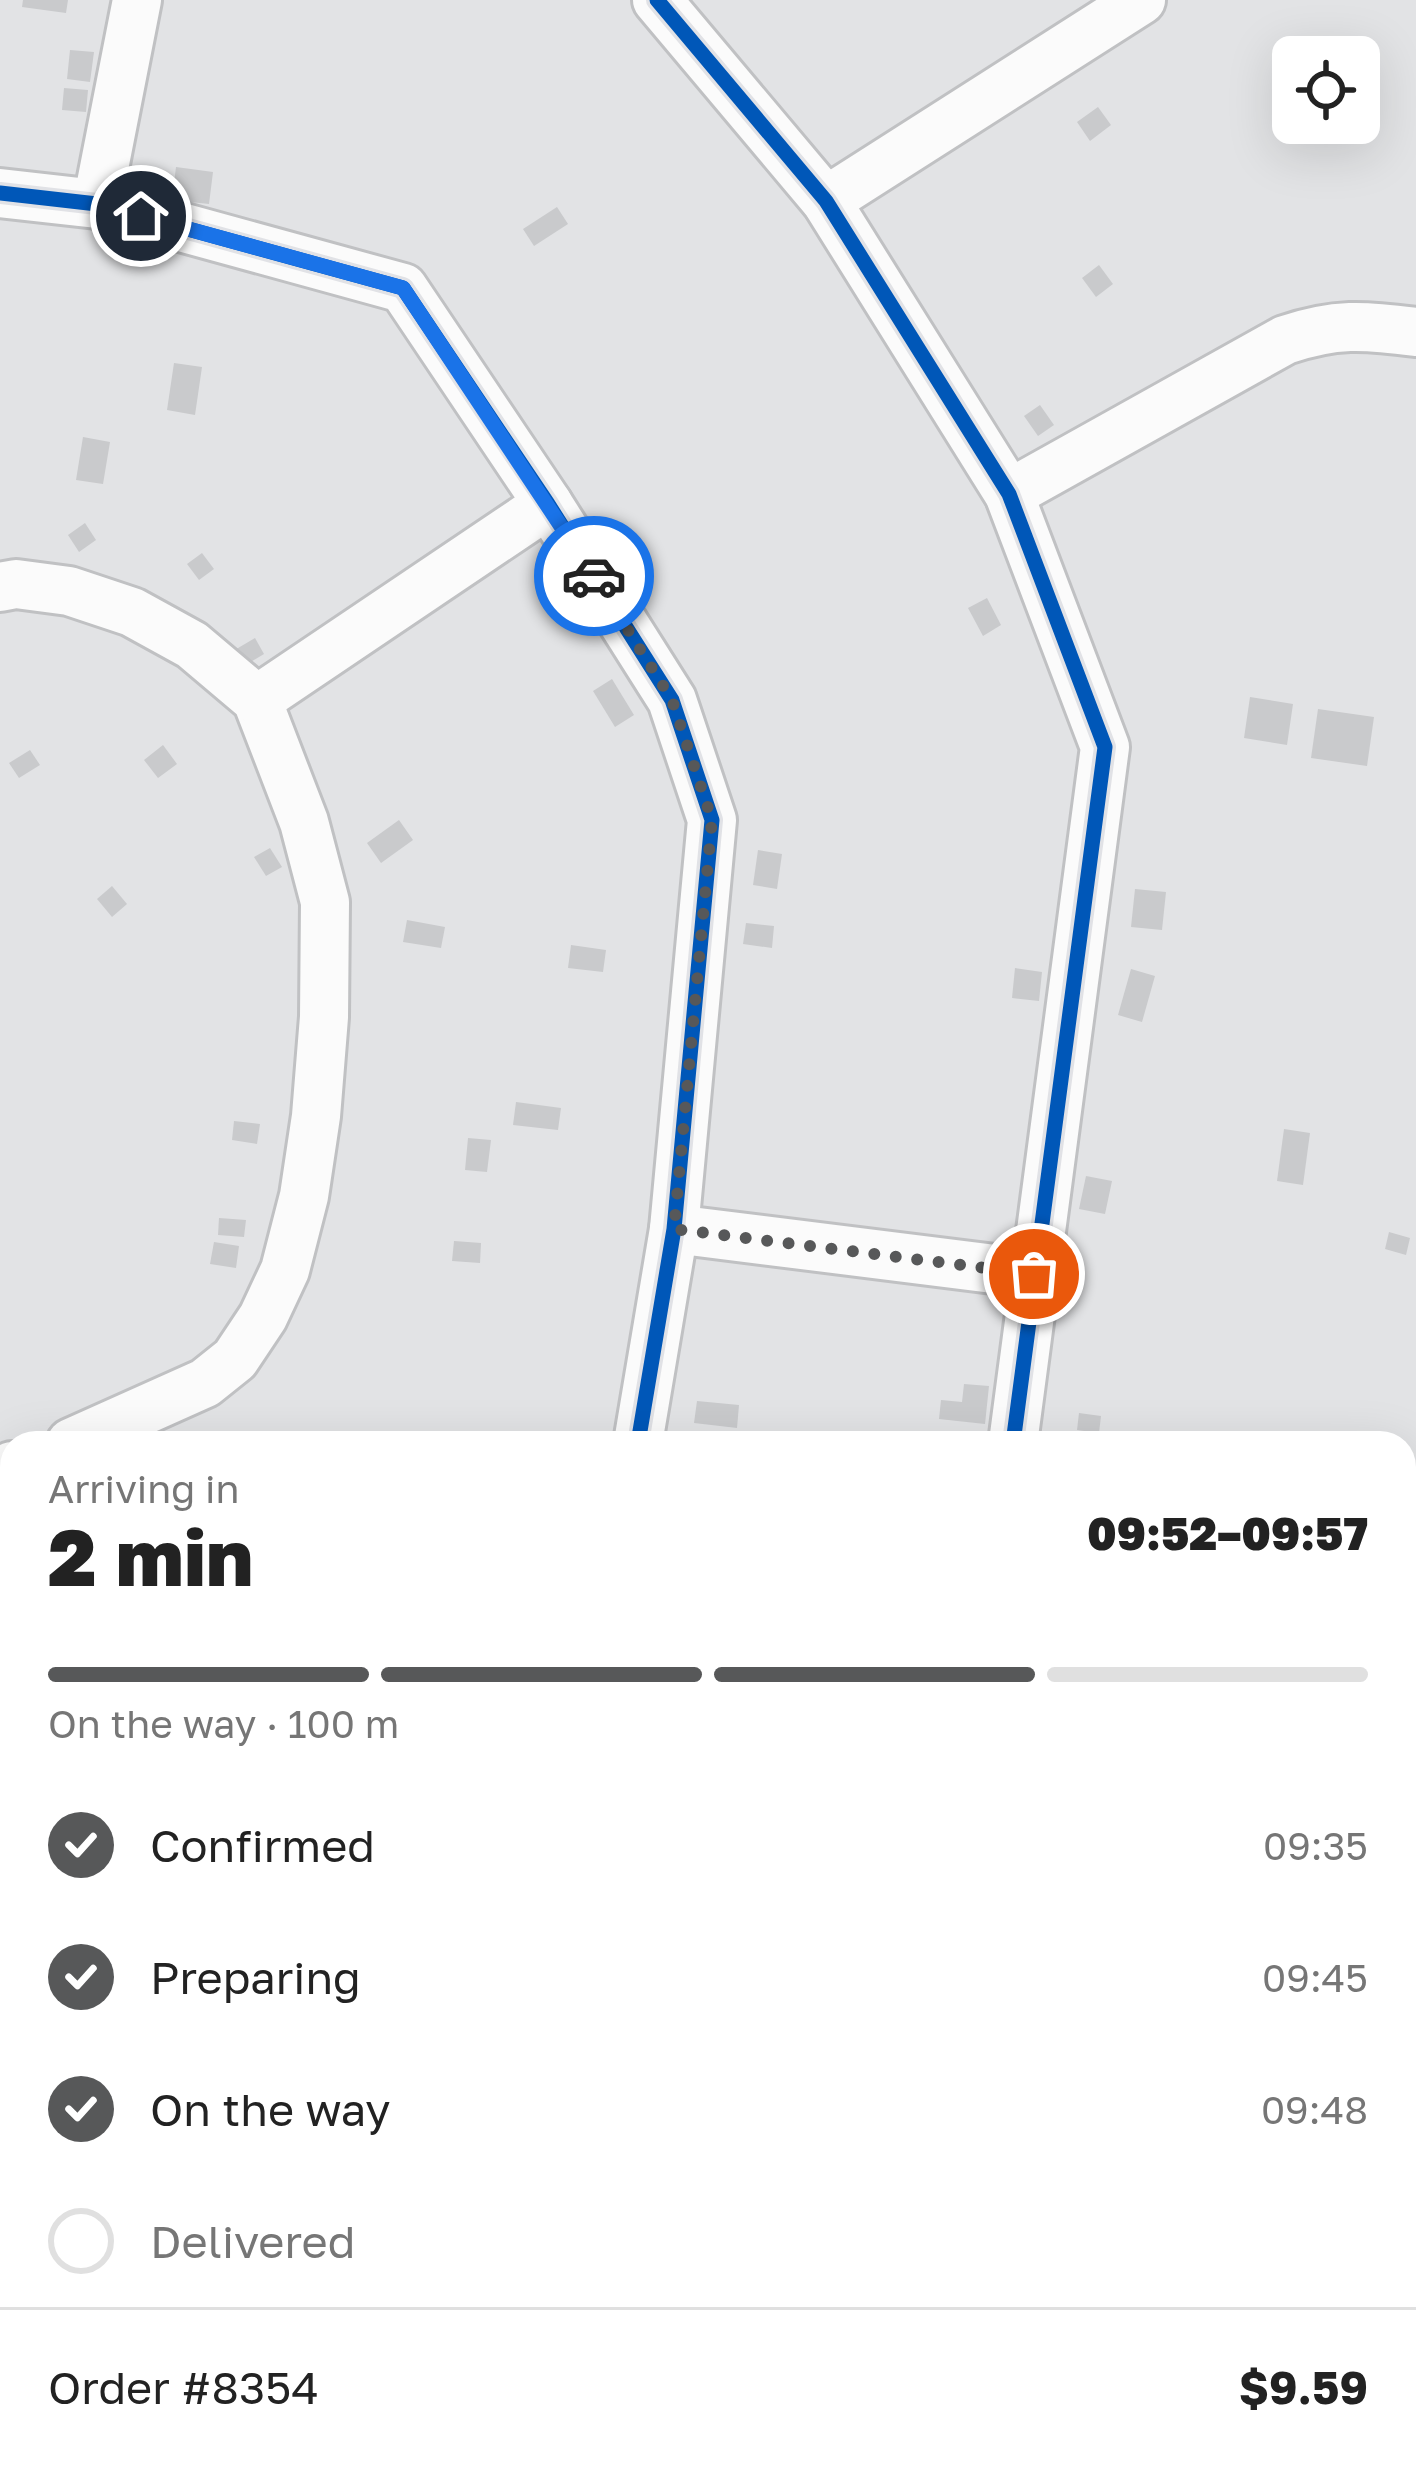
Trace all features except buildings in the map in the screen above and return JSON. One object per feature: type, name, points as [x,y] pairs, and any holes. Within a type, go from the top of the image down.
[{"type":"street","points":[[97,204],[137,0]]},
{"type":"street","points":[[657,0],[826,201],[1009,494],[1105,747],[1014,1431]]},
{"type":"street","points":[[826,201],[1141,0]]},
{"type":"street","points":[[0,193],[97,204],[403,288],[672,700],[712,820],[674,1229],[640,1431]]},
{"type":"street","points":[[1009,494],[1285,340],[1322,327],[1351,324],[1416,332]]},
{"type":"street","points":[[257,700],[548,504]]},
{"type":"street","points":[[0,587],[16,584],[69,591],[132,612],[192,645],[257,700],[304,822],[325,902],[316,1116],[304,1196],[285,1270],[263,1317],[235,1359],[205,1382],[97,1431]]},
{"type":"street","points":[[674,1229],[1034,1274]]},
{"type":"cycle path","points":[[657,0],[826,201],[1009,494],[1105,747],[1015,1431]]},
{"type":"cycle path","points":[[0,193],[97,204],[403,288],[672,700],[712,820],[674,1229],[640,1431]]},
{"type":"way so far","points":[[594,576],[672,700],[712,820],[674,1229],[1034,1274]]},
{"type":"route","points":[[141,216],[403,288],[594,576]]}]
